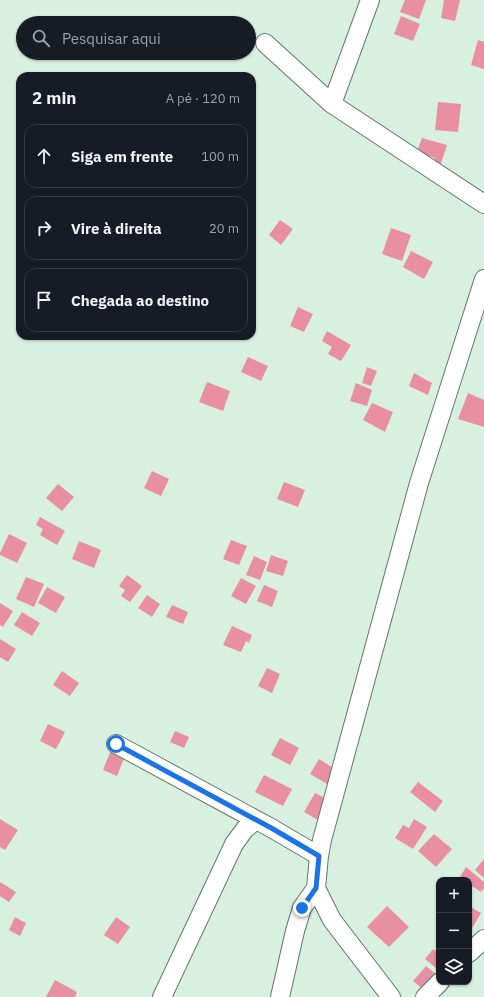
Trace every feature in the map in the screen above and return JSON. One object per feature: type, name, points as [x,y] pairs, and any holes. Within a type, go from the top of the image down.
[{"type":"street","points":[[332,104],[370,0]]},
{"type":"street","points":[[265,43],[332,104],[484,204]]},
{"type":"street","points":[[280,997],[296,926],[302,908],[316,888],[319,856],[324,833],[419,483],[484,279]]},
{"type":"street","points":[[116,744],[319,856]]},
{"type":"street","points":[[162,997],[234,844],[245,829],[256,820]]},
{"type":"street","points":[[316,888],[332,920],[391,997]]},
{"type":"street","points":[[472,950],[484,938]]},
{"type":"street","points":[[425,997],[437,985]]},
{"type":"building","points":[[405,0],[426,0],[419,19],[400,12]]},
{"type":"building","points":[[444,0],[460,0],[455,21],[441,18]]},
{"type":"building","points":[[401,16],[420,24],[413,41],[394,34]]},
{"type":"building","points":[[478,40],[484,42],[484,69],[471,65]]},
{"type":"building","points":[[438,102],[461,104],[458,132],[435,130]]},
{"type":"building","points":[[422,138],[447,145],[439,169],[432,166],[435,158],[417,152]]},
{"type":"building","points":[[280,220],[293,229],[281,245],[269,235]]},
{"type":"building","points":[[391,228],[411,235],[402,261],[382,254]]},
{"type":"building","points":[[411,251],[433,262],[424,279],[403,267]]},
{"type":"building","points":[[298,307],[313,314],[304,332],[290,326]]},
{"type":"building","points":[[327,331],[351,345],[341,361],[328,354],[332,347],[322,341]]},
{"type":"building","points":[[248,357],[268,366],[261,381],[241,372]]},
{"type":"building","points":[[367,367],[377,371],[371,386],[362,383]]},
{"type":"building","points":[[414,373],[432,383],[428,395],[409,386]]},
{"type":"building","points":[[207,382],[230,391],[223,411],[199,402]]},
{"type":"building","points":[[356,383],[372,390],[367,406],[350,401]]},
{"type":"building","points":[[468,393],[484,400],[484,427],[458,419]]},
{"type":"building","points":[[372,403],[393,412],[385,432],[363,420]]},
{"type":"building","points":[[152,471],[169,479],[161,496],[144,488]]},
{"type":"building","points":[[284,482],[305,490],[298,507],[277,499]]},
{"type":"building","points":[[58,484],[74,497],[62,511],[46,498]]},
{"type":"building","points":[[40,517],[65,531],[57,545],[40,535],[43,529],[36,525]]},
{"type":"building","points":[[9,534],[27,543],[17,563],[0,555]]},
{"type":"building","points":[[231,540],[247,546],[239,565],[223,559]]},
{"type":"building","points":[[79,541],[101,550],[94,568],[72,559]]},
{"type":"building","points":[[271,555],[288,561],[283,576],[266,571]]},
{"type":"building","points":[[254,556],[267,562],[260,580],[246,575]]},
{"type":"building","points":[[127,575],[142,586],[130,602],[121,596],[125,590],[119,586]]},
{"type":"building","points":[[26,577],[44,584],[34,607],[16,599]]},
{"type":"building","points":[[241,578],[256,586],[246,604],[231,596]]},
{"type":"building","points":[[264,585],[278,591],[272,607],[257,601]]},
{"type":"building","points":[[47,587],[65,597],[56,613],[38,603]]},
{"type":"building","points":[[147,595],[160,604],[152,617],[138,608]]},
{"type":"building","points":[[0,603],[13,611],[3,627],[0,625]]},
{"type":"building","points":[[172,605],[188,612],[183,624],[166,617]]},
{"type":"building","points":[[22,612],[40,623],[32,636],[14,625]]},
{"type":"building","points":[[232,626],[252,635],[249,643],[246,641],[241,652],[223,645]]},
{"type":"building","points":[[0,639],[16,649],[8,662],[0,657]]},
{"type":"building","points":[[267,668],[280,674],[272,693],[258,686]]},
{"type":"building","points":[[62,671],[79,683],[70,696],[53,685]]},
{"type":"building","points":[[48,724],[65,732],[56,749],[40,741]]},
{"type":"building","points":[[175,731],[189,737],[184,748],[170,742]]},
{"type":"building","points":[[280,738],[299,748],[290,765],[271,755]]},
{"type":"building","points":[[111,750],[125,756],[117,776],[103,770]]},
{"type":"building","points":[[319,759],[338,771],[329,785],[310,774]]},
{"type":"building","points":[[264,775],[292,789],[283,806],[255,792]]},
{"type":"building","points":[[418,782],[443,801],[435,812],[410,792]]},
{"type":"building","points":[[315,793],[329,800],[318,820],[304,812]]},
{"type":"building","points":[[0,819],[18,830],[5,850],[0,847]]},
{"type":"building","points":[[414,819],[427,827],[413,849],[395,838],[403,825],[409,828]]},
{"type":"building","points":[[434,834],[452,849],[436,867],[418,851]]},
{"type":"building","points":[[484,859],[484,878],[475,870]]},
{"type":"building","points":[[466,867],[484,882],[484,888],[481,892],[472,886],[472,877],[460,877]]},
{"type":"building","points":[[0,882],[16,892],[9,902],[0,896]]},
{"type":"building","points":[[387,906],[409,927],[389,947],[367,927]]},
{"type":"building","points":[[472,908],[481,913],[472,928]]},
{"type":"building","points":[[15,917],[26,923],[20,936],[9,930]]},
{"type":"building","points":[[116,917],[130,927],[118,944],[104,935]]},
{"type":"building","points":[[433,949],[436,952],[436,968],[425,959]]},
{"type":"building","points":[[426,966],[436,974],[436,985],[450,986],[443,994],[439,991],[432,997],[413,981]]},
{"type":"building","points":[[55,980],[77,992],[75,997],[46,997]]},
{"type":"route","points":[[116,744],[273,829],[319,856],[316,888],[302,908]]}]
